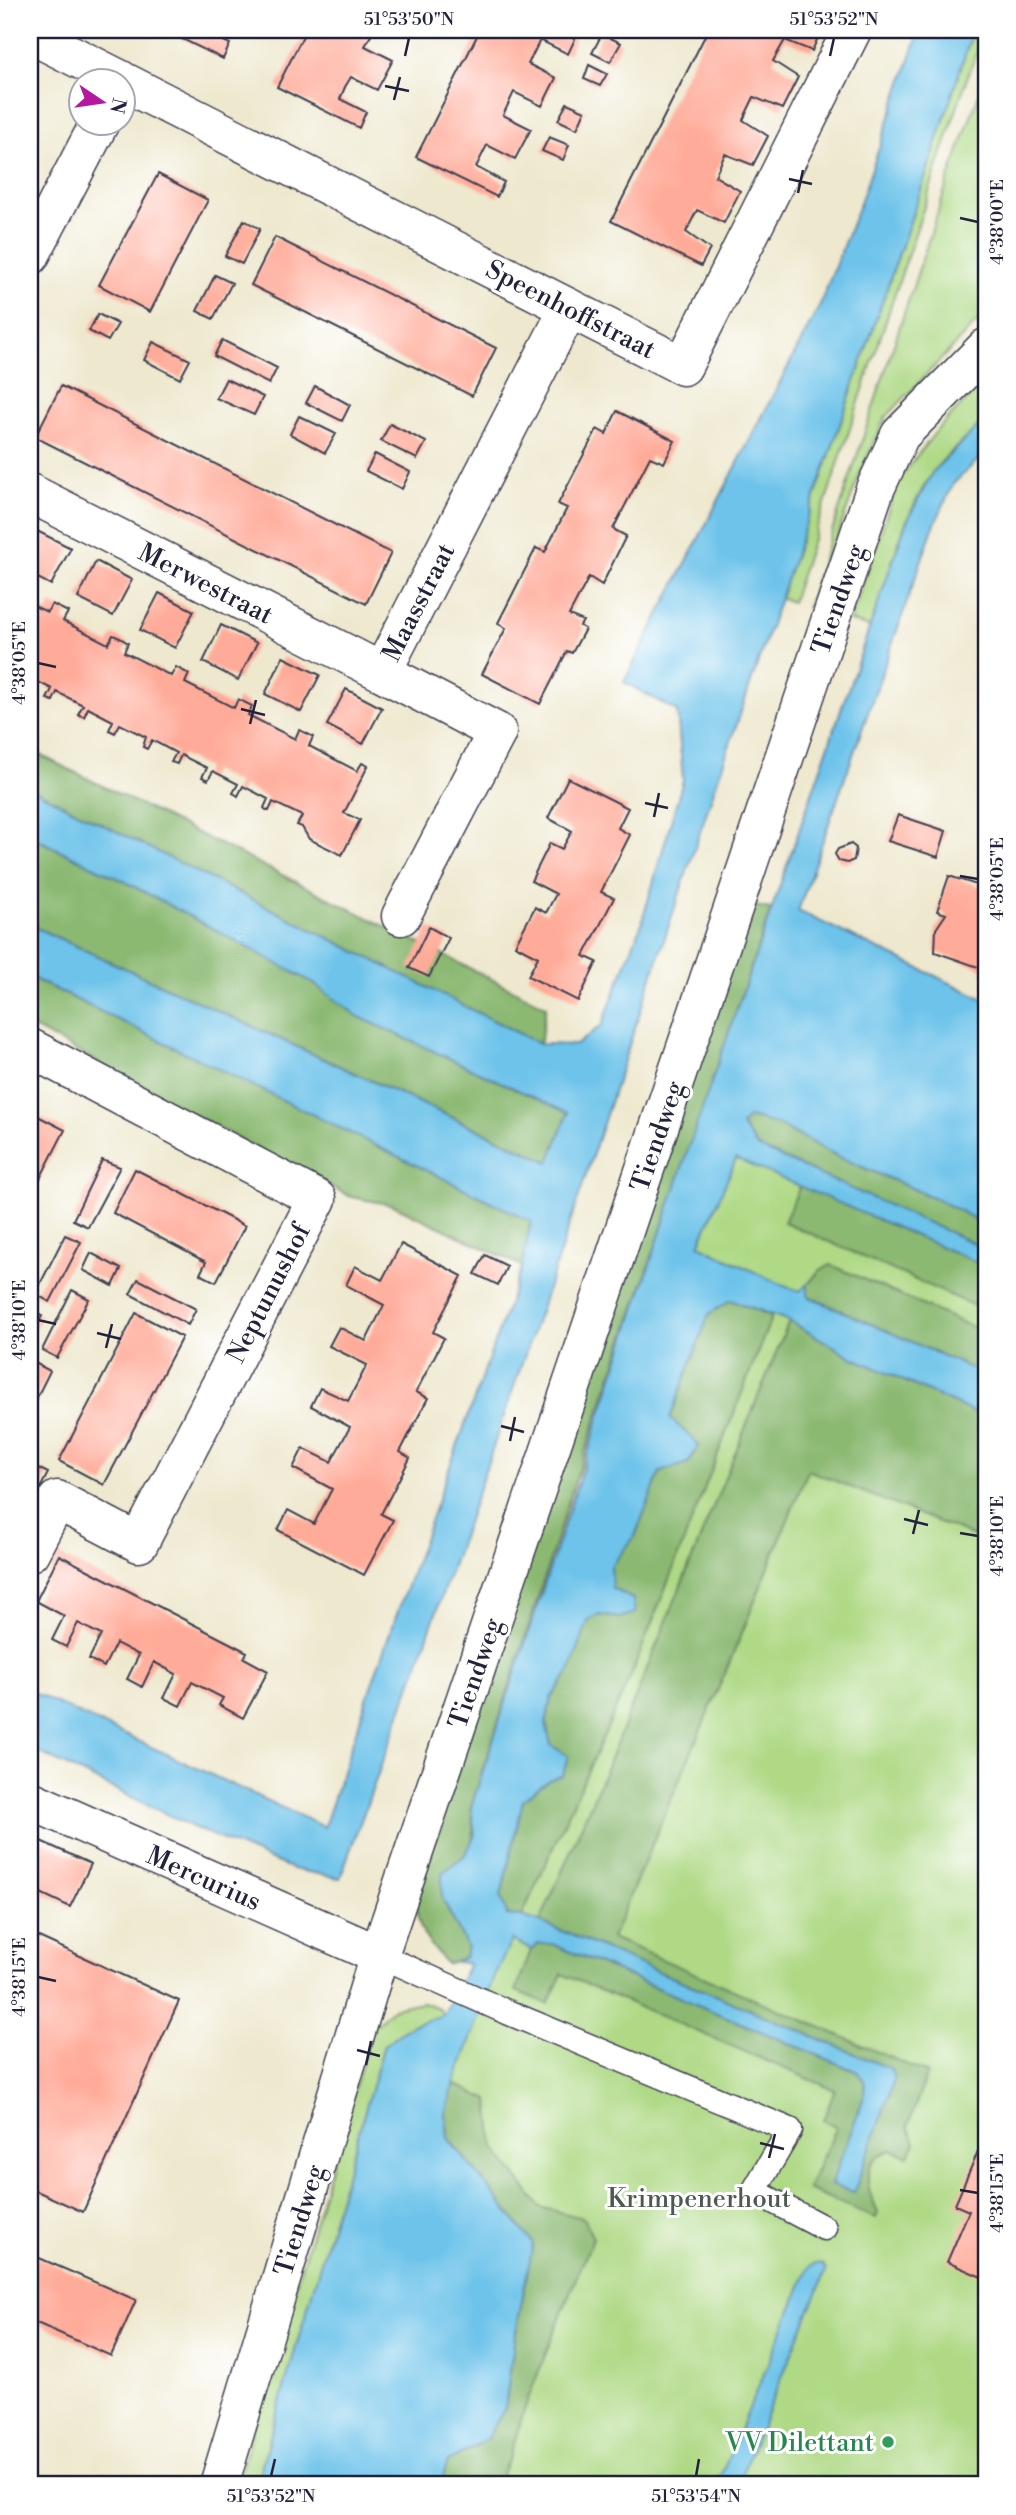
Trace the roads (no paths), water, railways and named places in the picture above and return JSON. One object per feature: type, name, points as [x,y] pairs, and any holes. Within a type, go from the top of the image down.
[{"type":"street","name":"Speenhoffstraat","points":[[136,88],[683,366],[852,30]]},
{"type":"street","name":"Speenhoffstraat","points":[[30,34],[93,66]]},
{"type":"street","points":[[30,256],[93,136]]},
{"type":"street","name":"Maasstraat","points":[[401,916],[497,732],[382,672],[569,308]]},
{"type":"street","name":"Tiendweg","points":[[219,2485],[379,1955],[875,489],[900,435],[986,348]]},
{"type":"street","name":"Merwestraat","points":[[30,493],[382,672]]},
{"type":"street","name":"Neptunushof","points":[[30,1048],[317,1199],[138,1543],[57,1500],[30,1552]]},
{"type":"street","name":"Mercurius","points":[[30,1800],[379,1955]]},
{"type":"lane","points":[[379,1955],[491,2005],[790,2130],[754,2190],[824,2228]]},
{"type":"water","points":[[920,30],[973,30],[926,175],[715,787],[557,1262],[420,1659],[340,1878],[293,1869],[197,1829],[30,1748],[30,1691],[324,1827],[375,1675],[522,1266],[531,1221],[30,977],[30,925],[549,1162],[568,1113],[359,1017],[310,981],[124,881],[30,836],[30,788],[540,1044],[576,1045],[602,1025],[641,925],[683,780],[677,711],[624,682],[819,307],[861,200]]},
{"type":"water","points":[[986,419],[986,452],[953,484],[933,528],[798,911],[986,1000],[986,1225],[939,1200],[839,1157],[779,1125],[749,1117],[741,1125],[757,1147],[982,1247],[986,1245],[986,1266],[736,1159],[699,1245],[784,1286],[800,1291],[808,1284],[808,1296],[986,1375],[986,1418],[854,1358],[789,1321],[731,1300],[709,1314],[670,1418],[699,1445],[688,1463],[660,1472],[635,1536],[611,1566],[612,1588],[633,1599],[635,1613],[620,1618],[599,1615],[589,1620],[569,1673],[551,1698],[546,1724],[551,1745],[568,1756],[563,1775],[549,1780],[523,1800],[501,1896],[507,1915],[522,1916],[540,1922],[891,2069],[894,2079],[890,2092],[854,2192],[831,2185],[865,2094],[865,2083],[858,2072],[552,1944],[539,1944],[531,1950],[512,1940],[495,1974],[454,2084],[446,2114],[448,2138],[533,2243],[514,2342],[505,2408],[486,2440],[448,2461],[440,2485],[256,2485],[384,2045],[412,2025],[443,2015],[469,1964],[456,1962],[465,1957],[467,1947],[442,1898],[442,1873],[466,1854],[475,1834],[471,1807],[685,1158],[906,523],[933,471]]},
{"type":"water","points":[[815,2264],[823,2265],[826,2271],[737,2485],[717,2485],[809,2267]]},
{"type":"place","name":"VV Dilettant","points":[[888,2442]]},
{"type":"park label","name":"Krimpenerhout","points":[[699,2198]]}]
